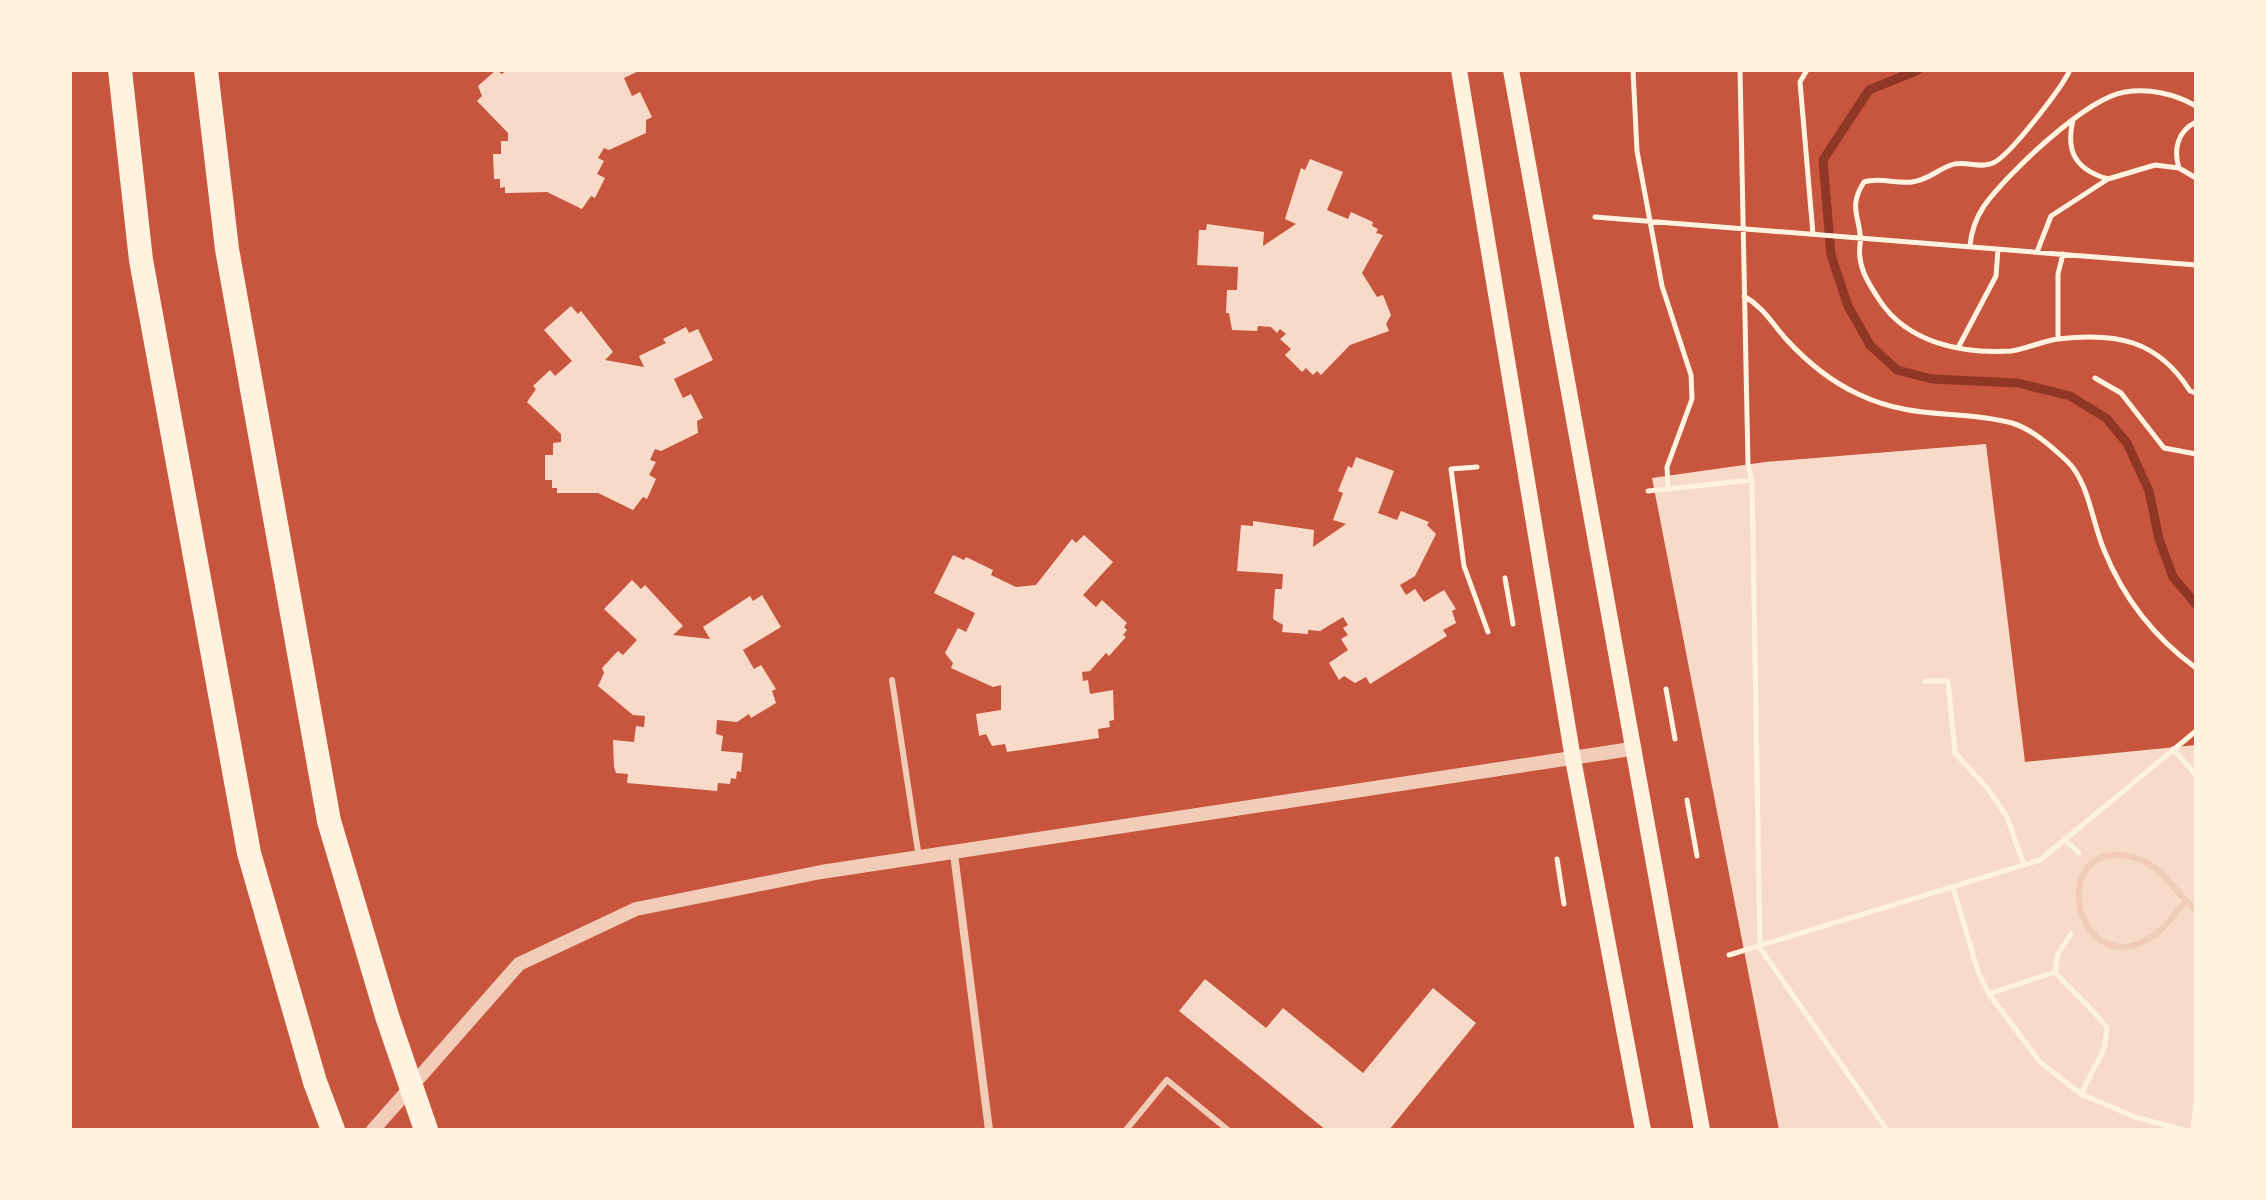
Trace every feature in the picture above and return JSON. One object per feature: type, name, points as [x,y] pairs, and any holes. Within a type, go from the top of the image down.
[{"type":"highway","points":[[120,70],[141,260],[249,853],[315,1082],[333,1130]]},
{"type":"highway","points":[[206,70],[227,249],[329,821],[387,1016],[426,1130]]},
{"type":"main road","points":[[1459,70],[1573,759],[1643,1130]]},
{"type":"main road","points":[[1511,70],[1702,1130]]},
{"type":"street","points":[[373,1130],[519,964],[636,909],[821,872],[1631,749]]},
{"type":"street","points":[[954,854],[989,1130]]},
{"type":"lane","points":[[892,680],[919,858]]},
{"type":"lane","points":[[2185,902],[2156,934],[2139,943],[2120,946],[2106,942],[2080,916],[2080,879],[2091,865],[2110,856],[2137,858],[2167,879],[2185,902],[2196,910]]},
{"type":"lane","points":[[1126,1130],[1167,1080],[1228,1130]]},
{"type":"path","points":[[1633,70],[1637,151],[1662,286],[1691,375],[1692,399],[1667,467],[1668,489]]},
{"type":"path","points":[[1740,70],[1748,464],[1752,480],[1760,948],[1887,1130]]},
{"type":"path","points":[[1807,70],[1800,82],[1810,234]]},
{"type":"path","points":[[2070,70],[2064,84],[2049,98],[2014,148],[1996,162],[1981,167],[1953,164],[1934,176],[1914,182],[1864,182],[1856,194],[1853,209],[1861,238],[1859,257],[1866,279],[1885,308],[1914,333],[1933,343],[2010,351],[2058,339],[2099,338],[2146,346],[2167,359],[2190,391],[2196,393]]},
{"type":"path","points":[[1970,246],[1971,233],[1983,207],[2036,152],[2074,119],[2124,92],[2164,93],[2196,106]]},
{"type":"path","points":[[2074,119],[2070,143],[2073,156],[2080,168],[2108,179]]},
{"type":"path","points":[[2179,168],[2177,143],[2182,133],[2196,122]]},
{"type":"path","points":[[2037,252],[2051,216],[2108,179],[2155,165],[2179,168],[2196,178]]},
{"type":"path","points":[[1595,217],[2196,265]]},
{"type":"path","points":[[1959,346],[1996,276],[1998,249]]},
{"type":"path","points":[[2058,339],[2058,274],[2063,254]]},
{"type":"path","points":[[1744,296],[1763,307],[1783,336],[1805,357],[1858,394],[1916,414],[2014,424],[2052,447],[2071,465],[2082,484],[2105,552],[2122,587],[2155,631],[2196,668]]},
{"type":"path","points":[[2095,378],[2121,393],[2164,448],[2196,454]]},
{"type":"path","points":[[1477,467],[1451,469],[1464,566],[1488,632]]},
{"type":"path","points":[[1648,491],[1752,480]]},
{"type":"path","points":[[1505,578],[1513,624]]},
{"type":"path","points":[[1925,681],[1948,681],[1955,753],[1988,789],[2007,817],[2024,865]]},
{"type":"path","points":[[1666,689],[1675,739]]},
{"type":"path","points":[[1729,955],[2040,860],[2196,731]]},
{"type":"path","points":[[2173,749],[2196,775]]},
{"type":"path","points":[[1687,800],[1697,856]]},
{"type":"path","points":[[1557,859],[1564,904]]},
{"type":"path","points":[[1953,887],[1978,972],[1989,994],[2040,1062],[2081,1094],[2135,1117],[2184,1130]]},
{"type":"path","points":[[2081,1094],[2104,1049],[2107,1028],[2095,1010],[2078,999],[2055,972],[2058,954],[2071,934],[2086,925]]},
{"type":"path","points":[[1989,994],[2055,972]]},
{"type":"path","points":[[2193,1130],[2196,1102]]},
{"type":"building","points":[[496,70],[502,74],[507,70],[641,70],[624,78],[632,96],[640,92],[652,117],[646,120],[646,133],[609,150],[604,148],[598,158],[604,161],[597,174],[605,178],[595,198],[591,196],[582,209],[547,192],[505,193],[505,187],[500,188],[500,179],[494,179],[493,154],[501,154],[501,141],[508,141],[508,133],[477,101],[482,96],[478,86]]},
{"type":"building","points":[[1310,159],[1343,172],[1327,210],[1348,219],[1351,212],[1373,222],[1372,226],[1378,229],[1376,233],[1383,235],[1362,273],[1377,297],[1383,295],[1391,315],[1386,324],[1389,331],[1350,345],[1321,375],[1317,371],[1313,375],[1306,368],[1302,372],[1285,355],[1291,349],[1280,339],[1286,334],[1280,329],[1277,333],[1271,327],[1258,326],[1257,331],[1232,330],[1229,313],[1226,313],[1227,290],[1237,290],[1238,267],[1197,265],[1199,230],[1206,230],[1207,224],[1264,232],[1263,246],[1296,224],[1285,219],[1301,168],[1305,170]]},
{"type":"building","points":[[571,306],[578,314],[581,311],[613,352],[605,360],[644,367],[639,356],[666,343],[663,339],[686,327],[689,333],[698,329],[713,360],[674,379],[683,398],[691,394],[703,418],[697,421],[698,433],[661,451],[655,449],[650,460],[656,462],[649,475],[656,479],[647,499],[643,497],[633,510],[598,493],[557,493],[557,488],[552,488],[552,480],[545,480],[545,455],[553,455],[553,443],[561,442],[561,434],[527,402],[536,389],[533,386],[550,370],[555,376],[572,361],[544,330]]},
{"type":"building","points":[[1986,444],[2025,762],[2196,745],[2196,1130],[1779,1130],[1652,478],[1765,462]]},
{"type":"building","points":[[1356,457],[1394,471],[1378,513],[1397,520],[1401,511],[1429,522],[1427,525],[1436,534],[1415,576],[1400,585],[1406,595],[1415,589],[1424,602],[1444,590],[1456,609],[1452,611],[1456,623],[1443,630],[1447,636],[1370,684],[1366,677],[1355,683],[1344,676],[1339,680],[1329,663],[1348,650],[1341,639],[1348,635],[1343,628],[1348,625],[1343,617],[1320,631],[1308,630],[1308,634],[1282,632],[1283,625],[1273,619],[1275,589],[1282,589],[1283,574],[1237,571],[1241,525],[1253,526],[1253,521],[1314,530],[1313,547],[1346,524],[1333,520],[1343,493],[1338,491],[1348,466],[1352,468]]},
{"type":"building","points":[[1084,535],[1113,562],[1083,595],[1096,607],[1102,600],[1127,623],[1123,635],[1126,637],[1109,656],[1106,653],[1090,671],[1082,672],[1083,681],[1088,680],[1090,694],[1113,690],[1114,720],[1109,721],[1110,727],[1098,729],[1099,738],[1007,752],[1005,744],[992,746],[986,734],[979,736],[976,714],[1001,710],[1001,685],[993,687],[951,668],[953,663],[945,653],[958,628],[966,632],[975,613],[934,593],[953,555],[964,560],[966,557],[993,570],[991,575],[1016,587],[1036,585],[1072,539],[1076,543]]},
{"type":"building","points":[[632,580],[641,589],[645,585],[683,626],[673,635],[710,639],[703,627],[750,596],[753,601],[762,595],[781,627],[743,650],[754,669],[761,665],[776,689],[772,691],[776,703],[751,718],[749,714],[737,722],[717,720],[716,734],[723,736],[721,751],[743,753],[741,772],[737,771],[736,779],[731,778],[730,784],[718,783],[717,791],[627,783],[628,774],[616,773],[613,740],[634,742],[636,726],[644,727],[645,716],[633,715],[598,686],[604,673],[602,668],[618,651],[623,655],[637,640],[604,609]]},
{"type":"building","points":[[1205,979],[1266,1028],[1283,1008],[1363,1073],[1433,988],[1476,1023],[1389,1130],[1326,1130],[1179,1011]]},
{"type":"waterway","points":[[1918,70],[1869,90],[1823,160],[1831,255],[1848,306],[1870,345],[1897,370],[1932,379],[2018,383],[2070,396],[2106,418],[2127,443],[2149,491],[2159,539],[2173,577],[2196,604]]}]
